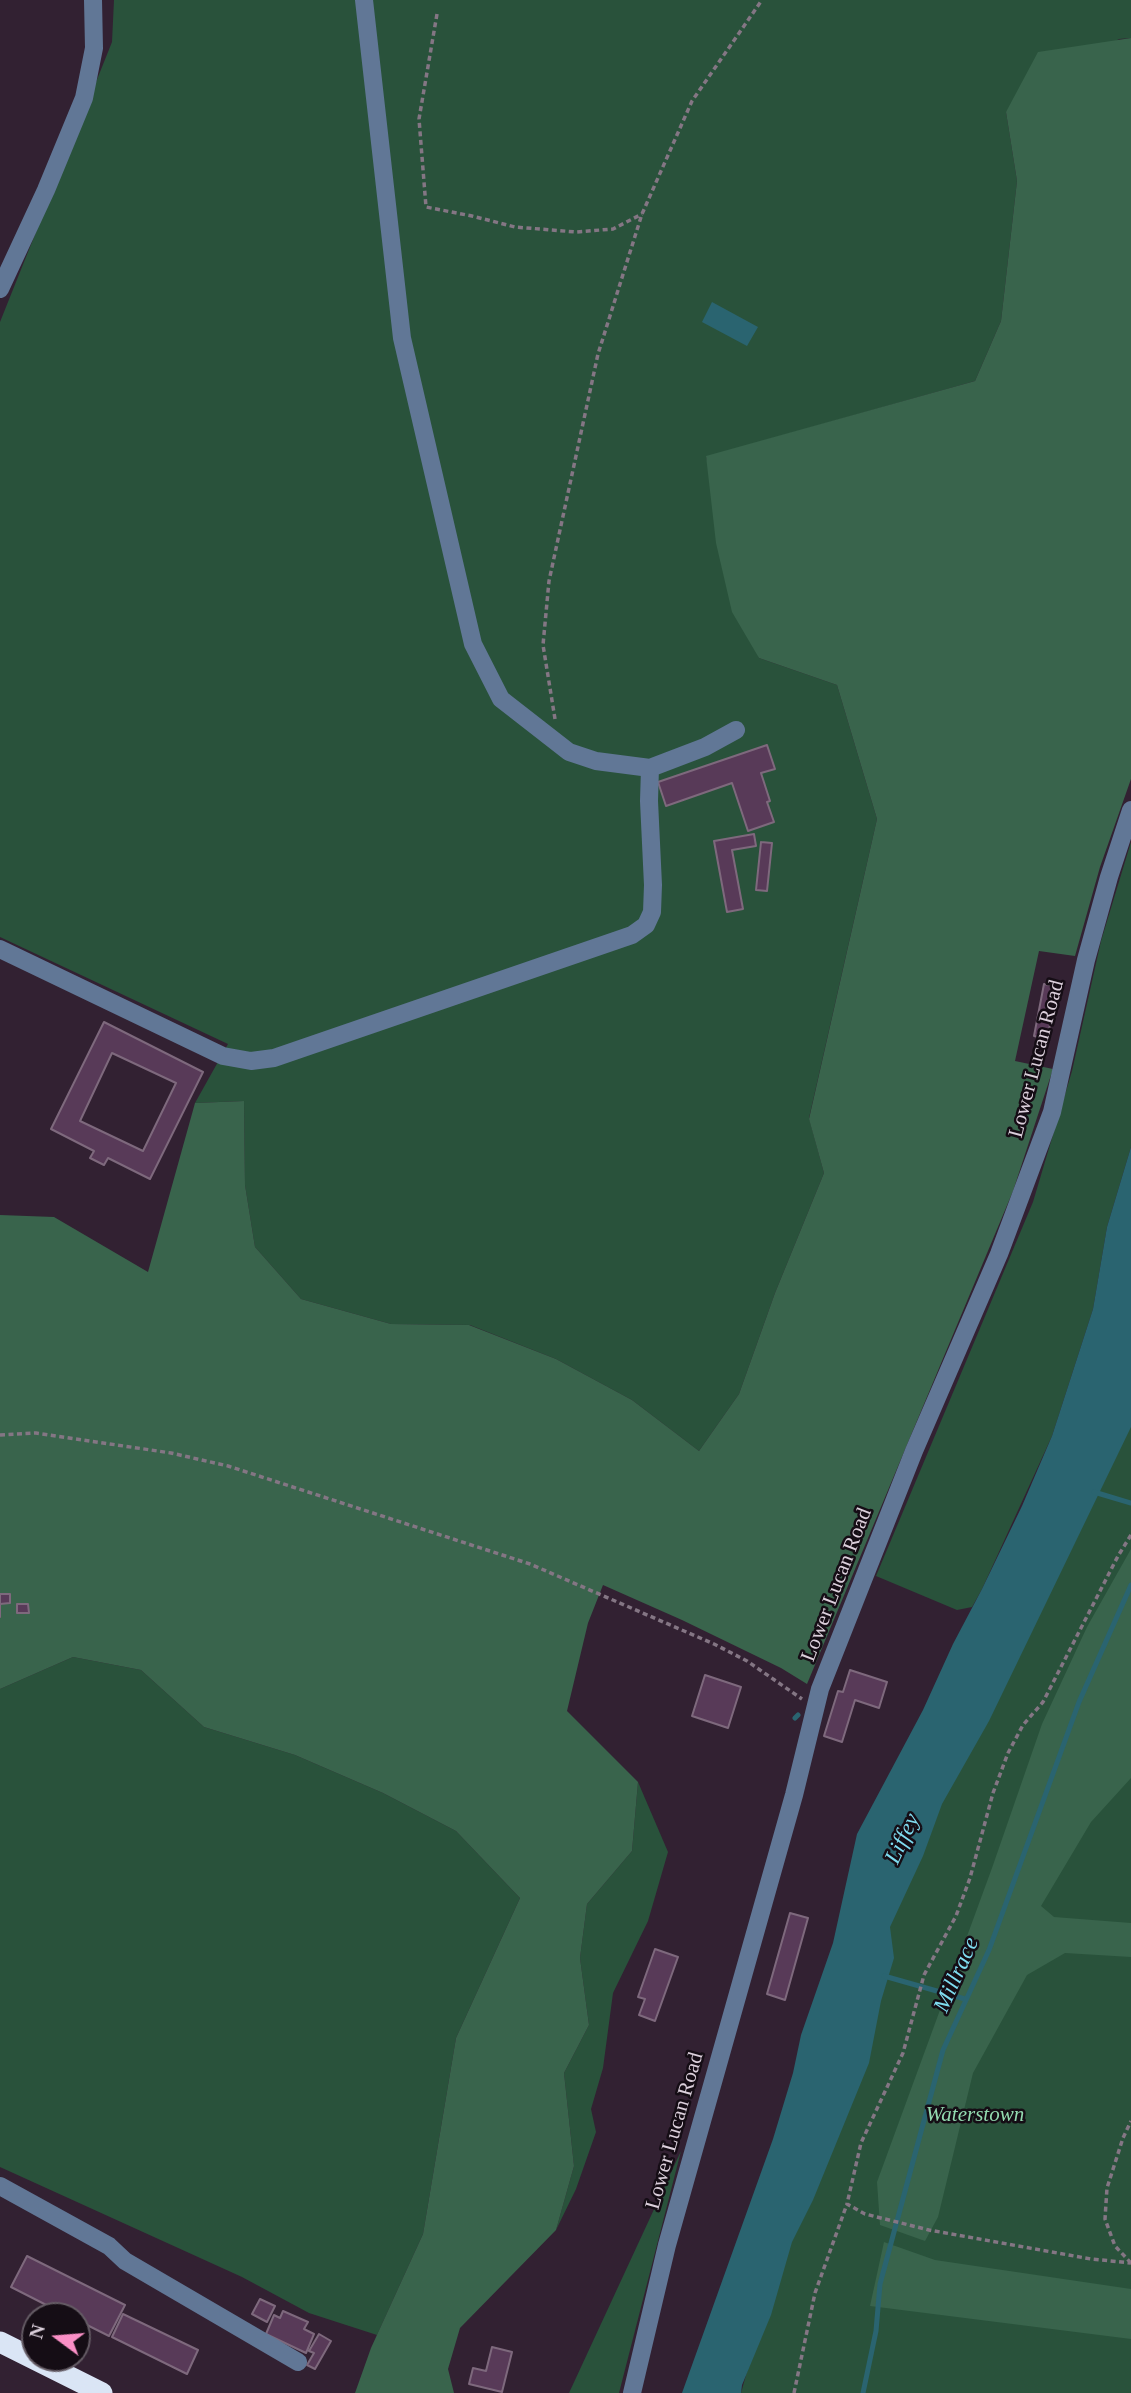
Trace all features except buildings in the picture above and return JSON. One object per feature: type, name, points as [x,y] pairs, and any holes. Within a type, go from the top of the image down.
[{"type":"highway","points":[[0,2343],[102,2393]]},
{"type":"street","points":[[0,289],[46,190],[84,98],[94,48],[93,0]]},
{"type":"street","points":[[364,0],[402,338],[473,644],[501,698],[569,752],[596,761],[650,768],[705,747],[736,730]]},
{"type":"street","points":[[0,949],[223,1056],[251,1061],[274,1058],[632,935],[646,925],[652,912],[653,885],[650,768]]},
{"type":"street","name":"Lower Lucan Road","points":[[632,2393],[667,2245],[794,1795],[821,1689],[914,1451],[999,1254],[1052,1112],[1086,960],[1131,810]]},
{"type":"street","points":[[0,2186],[109,2246],[125,2261],[298,2362]]},
{"type":"path","points":[[546,736],[556,723],[543,645],[548,581],[598,355],[642,215],[692,101],[762,0]]},
{"type":"path","points":[[437,14],[419,119],[426,207],[515,227],[576,232],[612,229],[642,215]]},
{"type":"path","points":[[0,1435],[36,1433],[171,1453],[228,1466],[530,1564],[714,1644],[747,1661],[816,1707]]},
{"type":"path","points":[[794,2393],[815,2293],[847,2204],[861,2143],[903,2053],[924,1975],[961,1903],[993,1793],[1008,1753],[1023,1725],[1043,1702],[1131,1535]]},
{"type":"path","points":[[1131,2121],[1107,2188],[1105,2219],[1115,2246],[1131,2263]]},
{"type":"path","points":[[847,2204],[865,2214],[929,2230],[1091,2259],[1131,2263]]},
{"type":"green space","points":[[114,0],[1131,0],[1131,38],[1119,39],[1006,112],[1017,181],[1001,321],[975,381],[706,457],[759,658],[837,685],[877,819],[809,1118],[824,1173],[775,1293],[739,1394],[699,1451],[632,1400],[556,1359],[470,1325],[391,1324],[301,1299],[255,1247],[245,1185],[244,1101],[195,1103],[228,1044],[0,937],[0,322],[112,42]]},
{"type":"green space","points":[[1131,38],[1131,779],[1100,867],[1075,956],[1039,951],[1015,1061],[1053,1069],[1013,1191],[807,1684],[781,1668],[603,1585],[588,1623],[567,1711],[638,1782],[632,1851],[587,1904],[580,1958],[589,2025],[564,2073],[574,2166],[556,2230],[460,2328],[448,2369],[454,2393],[355,2393],[371,2348],[423,2234],[456,2038],[520,1898],[456,1831],[383,1793],[295,1755],[204,1727],[141,1670],[73,1657],[0,1689],[0,1215],[54,1217],[148,1272],[195,1103],[244,1101],[245,1185],[255,1247],[301,1299],[391,1324],[469,1325],[556,1359],[632,1400],[699,1451],[739,1394],[775,1293],[824,1173],[809,1119],[877,819],[837,685],[759,658],[732,612],[716,543],[706,456],[975,381],[1001,321],[1017,181],[1006,112],[1038,52]]},
{"type":"green space","points":[[1131,842],[1131,1147],[1107,1227],[1093,1309],[1052,1436],[982,1589],[972,1607],[957,1610],[876,1576],[1033,1202],[1072,1071],[1101,941]]},
{"type":"green space","name":"Waterstown","points":[[1131,1300],[1131,2393],[741,2393],[860,1969]]},
{"type":"green space","points":[[1131,1549],[1131,1778],[1091,1822],[1041,1906],[1054,1917],[1131,1923],[1131,1957],[1065,1953],[1027,1975],[973,2073],[938,2217],[925,2241],[880,2225],[877,2182],[1042,1724],[1087,1627]]},
{"type":"green space","points":[[73,1657],[141,1670],[204,1727],[295,1755],[383,1793],[456,1831],[520,1898],[456,2038],[423,2234],[377,2335],[309,2313],[242,2277],[0,2167],[0,1689]]},
{"type":"green space","points":[[638,1782],[668,1852],[648,1921],[613,1993],[603,2068],[591,2109],[596,2132],[576,2189],[556,2230],[574,2166],[564,2073],[589,2025],[580,1958],[587,1904],[632,1851]]},
{"type":"green space","points":[[681,2151],[619,2393],[569,2393]]},
{"type":"green space","points":[[884,2242],[935,2260],[1131,2289],[1131,2339],[870,2306]]},
{"type":"water","points":[[712,302],[758,327],[747,346],[702,322]]},
{"type":"water","name":"Liffey","points":[[1131,1147],[1131,1427],[989,1721],[942,1804],[923,1856],[890,1927],[894,1958],[881,2001],[869,2063],[813,2200],[792,2242],[771,2315],[741,2393],[682,2393],[773,2139],[793,2073],[801,2035],[833,1943],[857,1834],[923,1710],[1022,1506],[1052,1436],[1093,1309],[1107,1227]]},
{"type":"waterway","points":[[1094,1492],[1131,1503]]},
{"type":"waterway","name":"Millrace","points":[[863,2393],[876,2331],[880,2284],[943,2050],[989,1950],[1079,1702],[1131,1585]]},
{"type":"waterway","points":[[795,1718],[798,1715]]},
{"type":"waterway","points":[[884,1976],[965,1999]]}]
